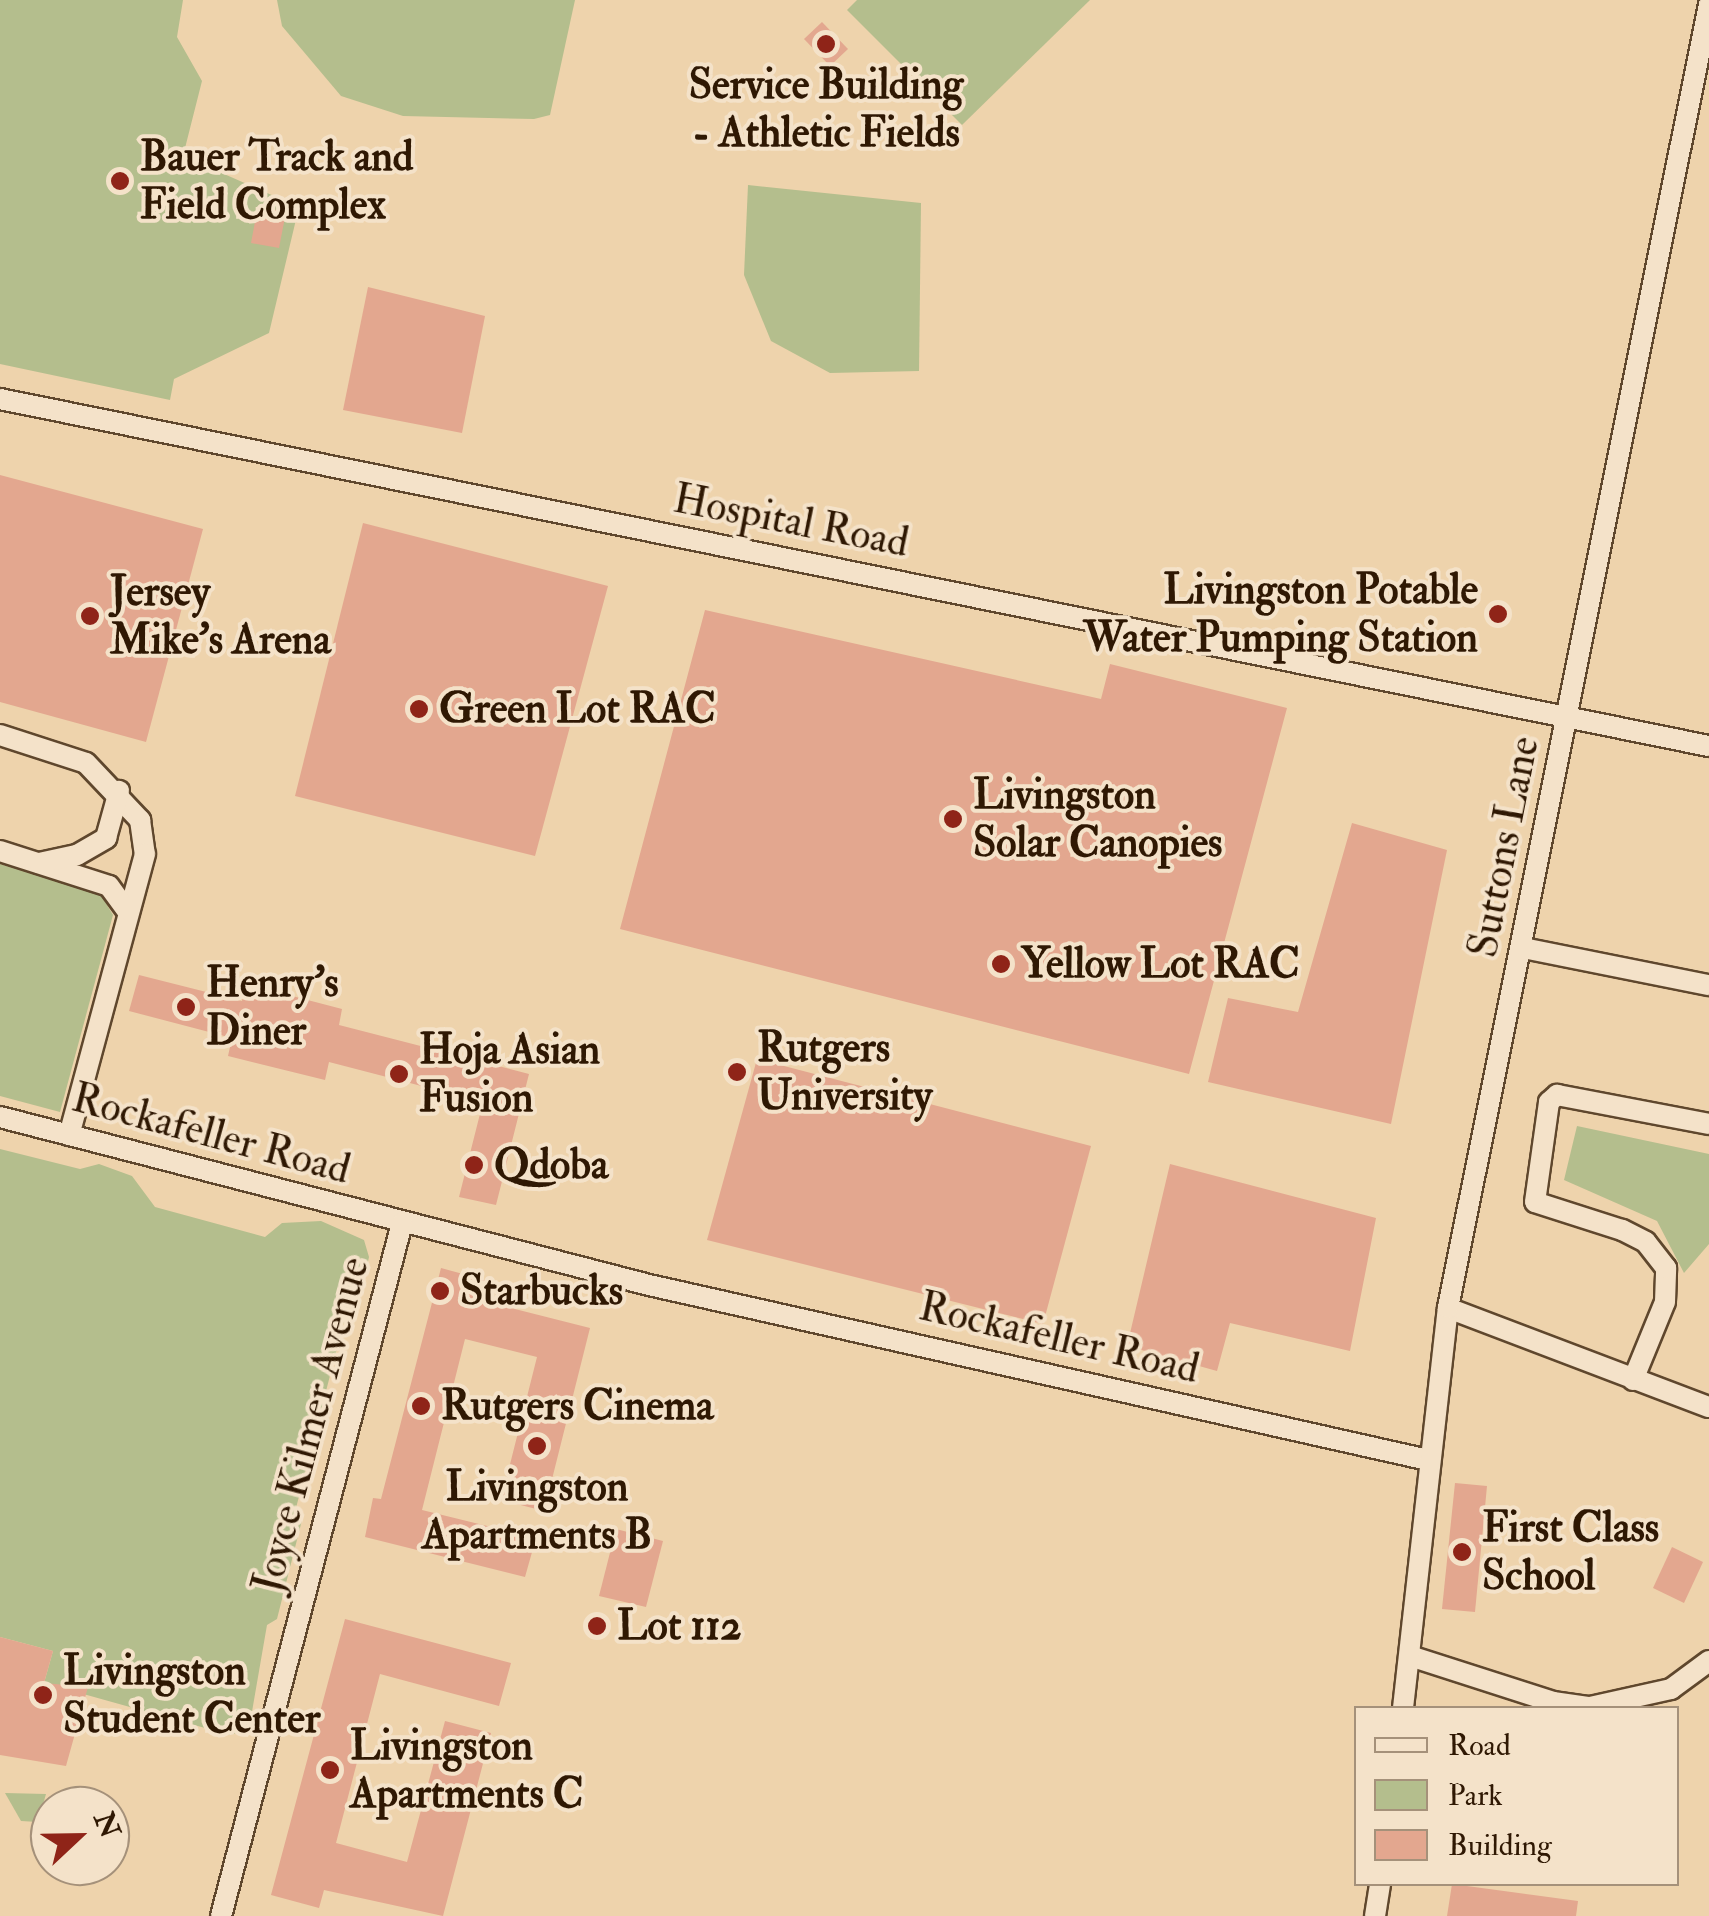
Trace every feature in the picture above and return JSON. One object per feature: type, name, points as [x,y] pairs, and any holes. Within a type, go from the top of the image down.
[{"type":"street","name":"Suttons Lane","points":[[1403,1706],[1448,1308],[1709,4]]},
{"type":"street","name":"Hospital Road","points":[[0,399],[1709,746]]},
{"type":"street","points":[[0,735],[70,755],[120,791],[140,820],[146,854],[126,909],[69,1135]]},
{"type":"street","points":[[36,863],[77,855],[106,838],[120,791]]},
{"type":"street","points":[[0,851],[109,886],[126,909]]},
{"type":"street","points":[[1523,948],[1709,985]]},
{"type":"street","points":[[1633,1380],[1665,1302],[1666,1268],[1654,1248],[1622,1230],[1535,1202],[1549,1102],[1557,1096],[1709,1124]]},
{"type":"street","name":"Rockafeller Road","points":[[0,1117],[402,1223]]},
{"type":"street","name":"Joyce Kilmer Avenue","points":[[221,1916],[402,1223],[673,1291]]},
{"type":"street","name":"Rockafeller Road","points":[[673,1291],[1428,1460]]},
{"type":"street","points":[[1448,1308],[1709,1407]]},
{"type":"street","points":[[1410,1656],[1552,1702],[1582,1706]]},
{"type":"street","points":[[1594,1706],[1671,1689],[1709,1661]]},
{"type":"street","points":[[1375,1916],[1380,1886]]},
{"type":"green space","name":"Bauer Track and Field Complex","points":[[0,0],[183,0],[177,37],[202,81],[183,156],[299,207],[269,333],[174,379],[170,400],[0,364]]},
{"type":"green space","points":[[277,0],[575,0],[550,115],[534,119],[403,116],[341,96],[282,26]]},
{"type":"green space","points":[[857,0],[1090,0],[962,125],[847,10]]},
{"type":"green space","points":[[748,185],[921,203],[919,371],[830,373],[771,341],[744,275]]},
{"type":"green space","points":[[0,864],[100,893],[113,915],[60,1112],[0,1096]]},
{"type":"green space","points":[[1577,1126],[1709,1154],[1709,1244],[1684,1273],[1657,1221],[1564,1180]]},
{"type":"green space","points":[[0,1149],[80,1169],[99,1164],[132,1176],[155,1207],[265,1237],[282,1223],[321,1221],[364,1240],[369,1257],[364,1279],[353,1286],[296,1508],[302,1520],[277,1619],[267,1625],[249,1729],[230,1735],[44,1683],[53,1651],[0,1637]]},
{"type":"green space","points":[[5,1793],[30,1794],[30,1822],[21,1821]]},
{"type":"building","name":"Service Building - Athletic Fields","points":[[822,22],[848,49],[830,66],[804,39]]},
{"type":"building","points":[[258,206],[286,212],[279,248],[251,243]]},
{"type":"building","points":[[368,287],[485,316],[462,433],[343,410]]},
{"type":"building","name":"Jersey Mike's Arena","points":[[0,475],[203,529],[146,742],[0,702]]},
{"type":"building","points":[[363,523],[608,586],[535,856],[295,796]]},
{"type":"building","name":"Livingston Potable Water Pumping Station","points":[[1489,604],[1510,608],[1507,623],[1486,619]]},
{"type":"building","name":"Livingston Solar Canopies","points":[[705,610],[1101,699],[1110,664],[1287,708],[1189,1074],[620,929]]},
{"type":"building","name":"Livingston Solar Canopies","points":[[1352,823],[1447,850],[1391,1124],[1208,1082],[1228,998],[1298,1012]]},
{"type":"building","points":[[139,975],[242,1001],[246,984],[342,1009],[339,1025],[529,1074],[496,1205],[459,1197],[483,1102],[329,1062],[325,1080],[228,1056],[232,1038],[129,1011]]},
{"type":"building","points":[[757,1059],[1091,1146],[1043,1324],[707,1240]]},
{"type":"building","points":[[1170,1164],[1376,1218],[1350,1351],[1230,1323],[1217,1371],[1127,1346]]},
{"type":"building","name":"Livingston Apartments B","points":[[441,1268],[485,1280],[479,1300],[590,1328],[544,1511],[501,1500],[537,1357],[465,1339],[422,1510],[536,1538],[525,1577],[365,1537],[373,1498],[381,1499]]},
{"type":"building","points":[[1455,1483],[1487,1486],[1475,1612],[1442,1609]]},
{"type":"building","points":[[616,1529],[663,1541],[646,1607],[599,1596]]},
{"type":"building","points":[[1672,1547],[1703,1562],[1684,1603],[1653,1588]]},
{"type":"building","name":"Livingston Apartments C","points":[[345,1619],[511,1663],[499,1706],[380,1674],[336,1843],[407,1862],[445,1721],[491,1733],[443,1916],[324,1890],[319,1908],[271,1895]]},
{"type":"building","name":"Livingston Student Center","points":[[0,1637],[53,1651],[44,1683],[88,1687],[66,1766],[0,1755]]},
{"type":"building","points":[[1452,1886],[1578,1901],[1576,1916],[1447,1916]]},
{"type":"place","name":"Service Building - Athletic Fields","points":[[826,44]]},
{"type":"place","name":"Bauer Track and Field Complex","points":[[120,181]]},
{"type":"place","name":"Livingston Potable Water Pumping Station","points":[[1498,614]]},
{"type":"place","name":"Jersey Mike's Arena","points":[[90,616]]},
{"type":"place","name":"Green Lot RAC","points":[[419,709]]},
{"type":"place","name":"Livingston Solar Canopies","points":[[953,819]]},
{"type":"place","name":"Yellow Lot RAC","points":[[1001,964]]},
{"type":"place","name":"Henry's Diner","points":[[186,1007]]},
{"type":"place","name":"Rutgers University","points":[[737,1072]]},
{"type":"place","name":"Hoja Asian Fusion","points":[[399,1074]]},
{"type":"place","name":"Qdoba","points":[[474,1165]]},
{"type":"place","name":"Starbucks","points":[[440,1291]]},
{"type":"place","name":"Rutgers Cinema","points":[[421,1406]]},
{"type":"place","name":"Livingston Apartments B","points":[[537,1446]]},
{"type":"place","name":"First Class School","points":[[1462,1552]]},
{"type":"place","name":"Lot 112","points":[[597,1626]]},
{"type":"place","name":"Livingston Student Center","points":[[43,1695]]},
{"type":"place","name":"Livingston Apartments C","points":[[330,1770]]}]
